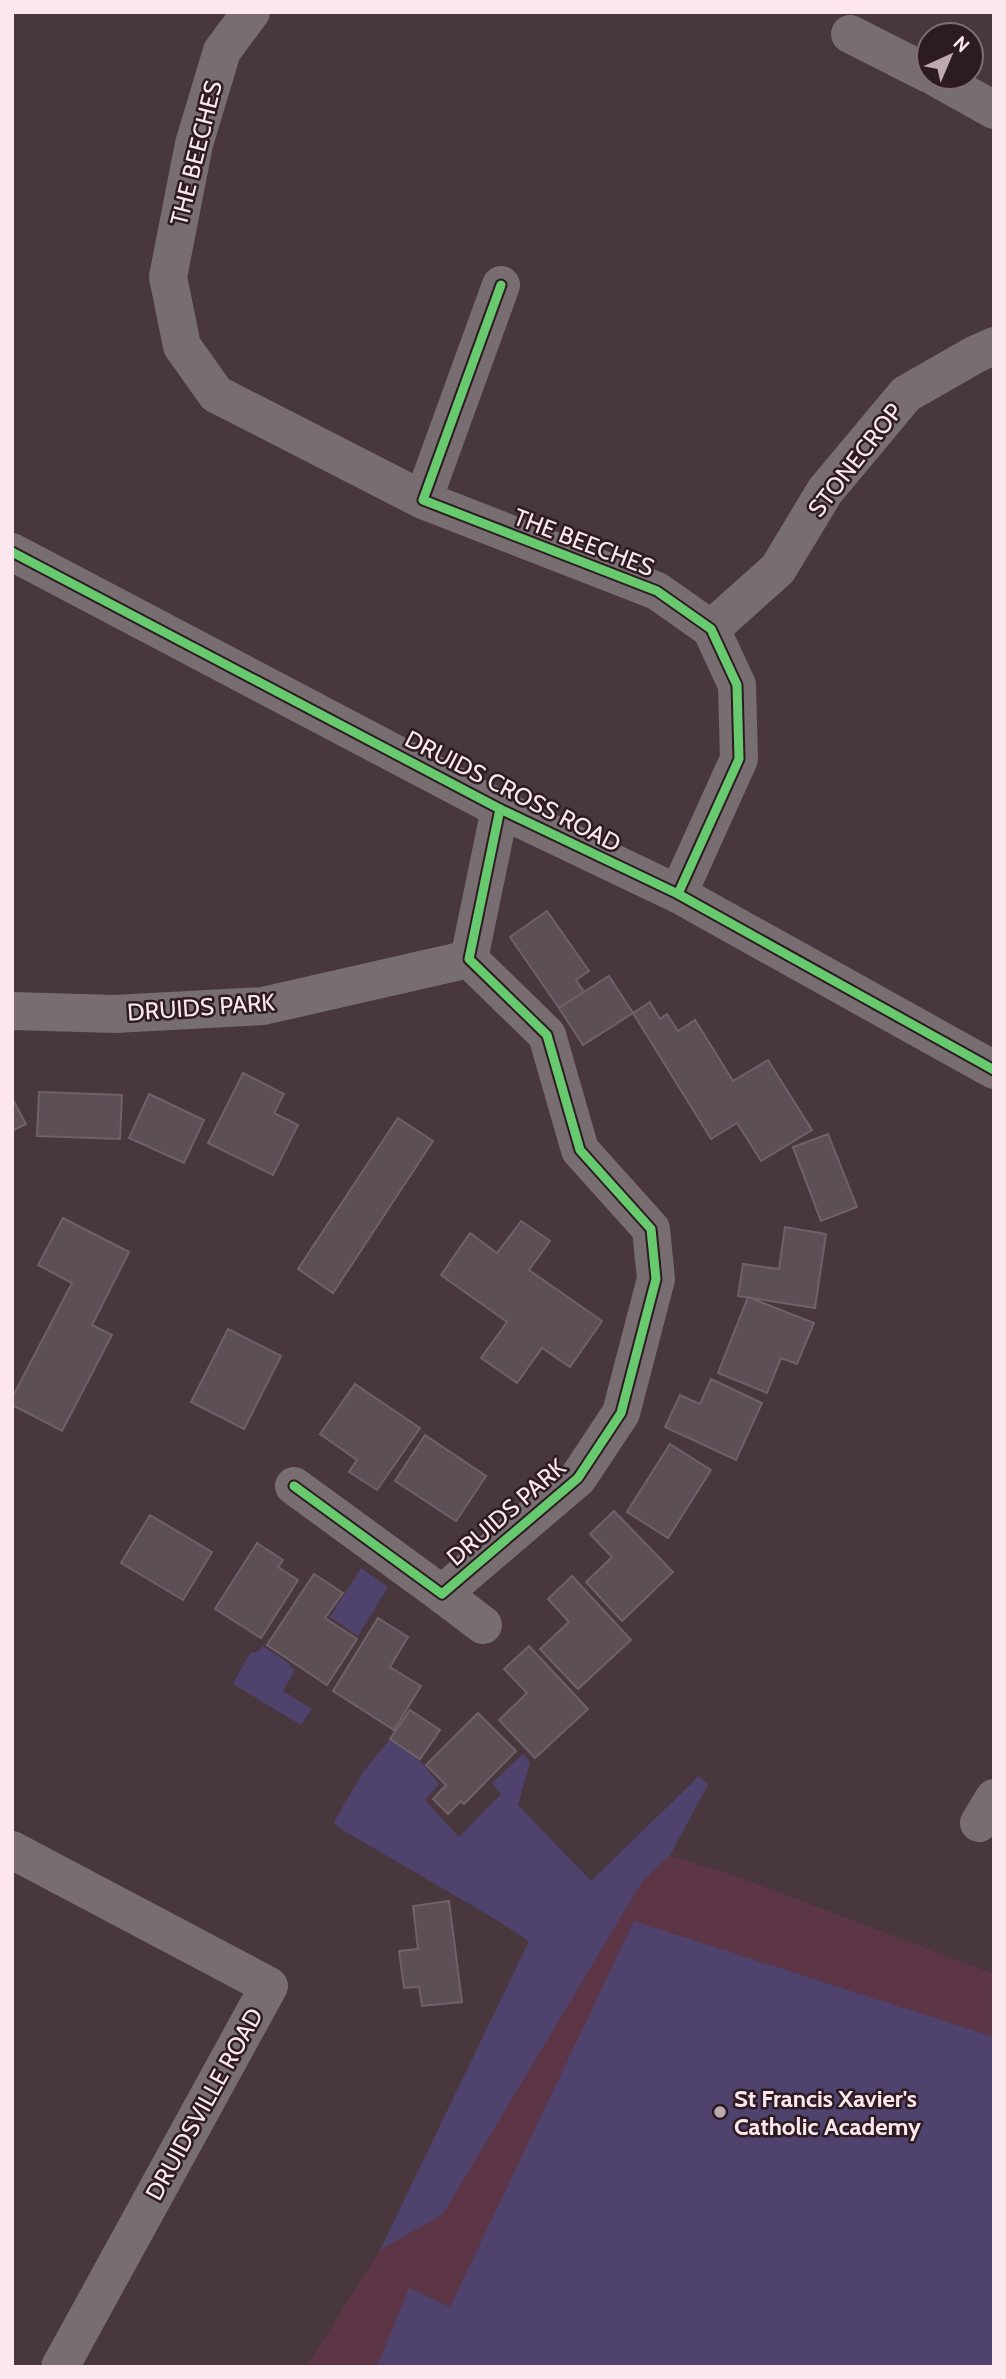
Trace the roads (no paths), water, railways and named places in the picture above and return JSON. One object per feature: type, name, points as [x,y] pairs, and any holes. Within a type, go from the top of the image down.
[{"type":"street","name":"THE BEECHES","points":[[251,12],[222,51],[194,144],[168,277],[182,346],[216,394],[424,500],[657,590],[710,629],[737,685],[739,759],[678,894]]},
{"type":"street","points":[[850,34],[915,67]]},
{"type":"street","points":[[960,91],[994,110]]},
{"type":"street","points":[[424,500],[501,285]]},
{"type":"street","name":"STONECROP","points":[[710,629],[778,569],[825,491],[906,394],[994,346]]},
{"type":"street","name":"DRUIDS CROSS ROAD","points":[[12,552],[500,809],[678,894],[994,1070]]},
{"type":"street","points":[[470,959],[500,809]]},
{"type":"street","name":"DRUIDS PARK","points":[[12,1011],[115,1014],[263,1006],[470,959],[547,1035],[580,1150],[651,1229],[656,1279],[621,1413],[578,1478],[442,1594]]},
{"type":"street","name":"DRUIDS PARK","points":[[295,1486],[483,1625]]},
{"type":"street","name":"DRUIDSVILLE ROAD","points":[[12,1850],[269,1986],[60,2367]]},
{"type":"place","name":"St Francis Xavier's Catholic Academy","points":[[720,2112]]}]
